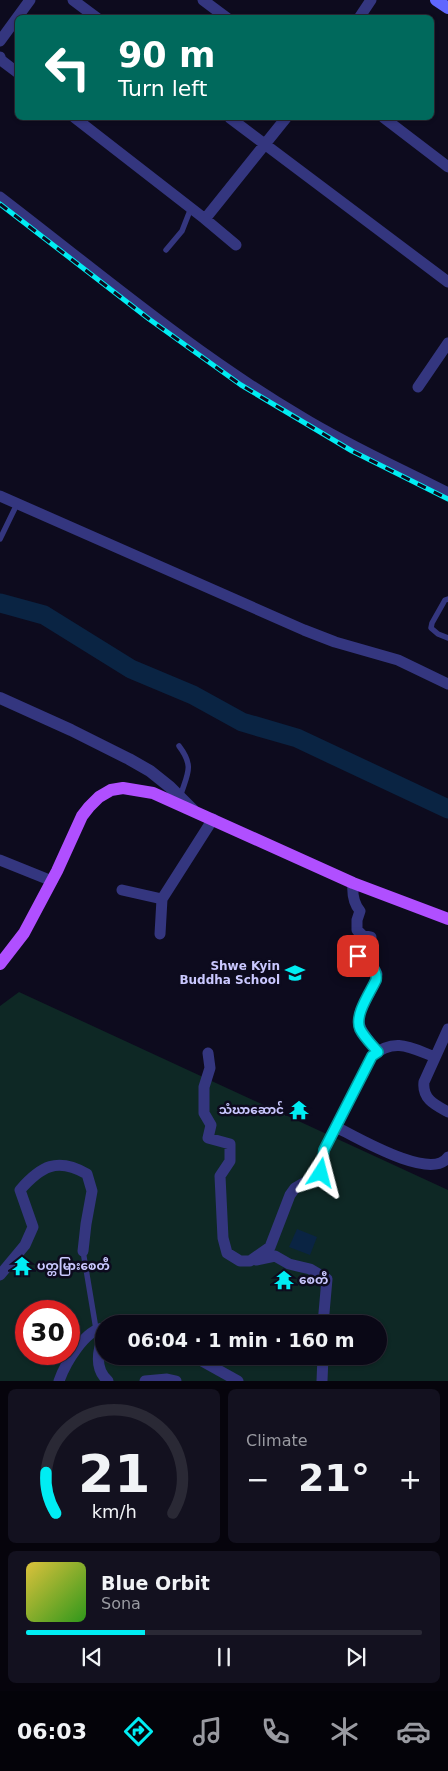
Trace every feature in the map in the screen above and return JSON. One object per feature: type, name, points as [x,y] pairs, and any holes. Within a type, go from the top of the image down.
[{"type":"main road","points":[[436,0],[448,8]]},
{"type":"main road","points":[[0,964],[24,933],[52,881],[82,816],[99,798],[111,790],[122,788],[153,793],[353,883],[448,919]]},
{"type":"street","points":[[19,15],[30,0]]},
{"type":"street","points":[[73,0],[90,5]]},
{"type":"street","points":[[203,0],[223,15]]},
{"type":"street","points":[[361,15],[371,0]]},
{"type":"street","points":[[0,41],[15,20]]},
{"type":"street","points":[[0,57],[1,60],[15,71]]},
{"type":"street","points":[[78,120],[191,208],[236,246]]},
{"type":"street","points":[[233,120],[448,282]]},
{"type":"street","points":[[205,220],[284,120]]},
{"type":"street","points":[[387,120],[448,167]]},
{"type":"street","points":[[0,197],[161,322],[238,377],[300,417],[448,493]]},
{"type":"street","points":[[418,387],[448,343]]},
{"type":"street","points":[[0,496],[304,630],[350,647],[398,660],[447,682]]},
{"type":"street","points":[[0,698],[129,758],[150,771],[193,811]]},
{"type":"street","points":[[160,934],[160,906],[162,899],[213,819]]},
{"type":"street","points":[[0,860],[52,881]]},
{"type":"street","points":[[353,883],[355,906],[360,911],[357,920],[357,930],[370,937],[368,957],[358,956],[375,970],[377,974],[373,987],[360,1011],[358,1021],[360,1029],[378,1052]]},
{"type":"street","points":[[122,890],[162,899]]},
{"type":"street","points":[[448,1029],[424,1082],[423,1090],[430,1102],[448,1112]]},
{"type":"street","points":[[250,1261],[270,1246],[290,1195],[295,1188],[321,1173],[324,1150],[372,1056],[391,1046],[406,1046],[435,1057]]},
{"type":"street","points":[[208,1053],[210,1068],[204,1087],[204,1113],[210,1125],[208,1138],[230,1144],[230,1161],[220,1176],[223,1238],[228,1253],[233,1258],[245,1262],[275,1256],[289,1264],[310,1269],[327,1280],[324,1315]]},
{"type":"street","points":[[336,1127],[384,1151],[417,1164],[436,1164],[446,1160],[448,1157]]},
{"type":"street","points":[[0,1275],[25,1246],[33,1228],[20,1190],[32,1176],[58,1164],[75,1167],[87,1174],[92,1191],[83,1251]]},
{"type":"street","points":[[59,1381],[79,1345],[95,1334]]},
{"type":"street","points":[[100,1365],[103,1376],[108,1381]]},
{"type":"street","points":[[209,1365],[238,1381]]},
{"type":"street","points":[[322,1381],[323,1365]]},
{"type":"street","points":[[145,1381],[167,1379],[176,1381]]},
{"type":"lane","points":[[166,250],[182,231],[191,208]]},
{"type":"lane","points":[[0,539],[17,504]]},
{"type":"lane","points":[[448,599],[445,600],[431,628],[438,634],[448,638]]},
{"type":"lane","points":[[179,746],[189,763],[180,797]]},
{"type":"lane","points":[[83,1251],[98,1315]]},
{"type":"green space","points":[[19,992],[448,1190],[448,1381],[0,1381],[0,1006]]},
{"type":"water","points":[[297,1229],[317,1237],[310,1255],[289,1247]]},
{"type":"waterway","points":[[0,603],[44,615],[131,669],[193,695],[242,722],[297,738],[448,809]]},
{"type":"railway","points":[[0,204],[149,319],[241,385],[352,451],[448,499]]},
{"type":"place","name":"Shwe Kyin Buddha School","points":[[295,973]]},
{"type":"place","name":"သံဃာဆောင်","points":[[299,1110]]},
{"type":"place","name":"ပတ္တမြားစေတီ","points":[[22,1266]]},
{"type":"place","name":"စေတီ","points":[[284,1280]]},
{"type":"route","points":[[321,1173],[324,1150],[372,1056],[378,1052],[360,1029],[358,1021],[360,1011],[370,995],[377,974],[375,970],[358,956]]}]
